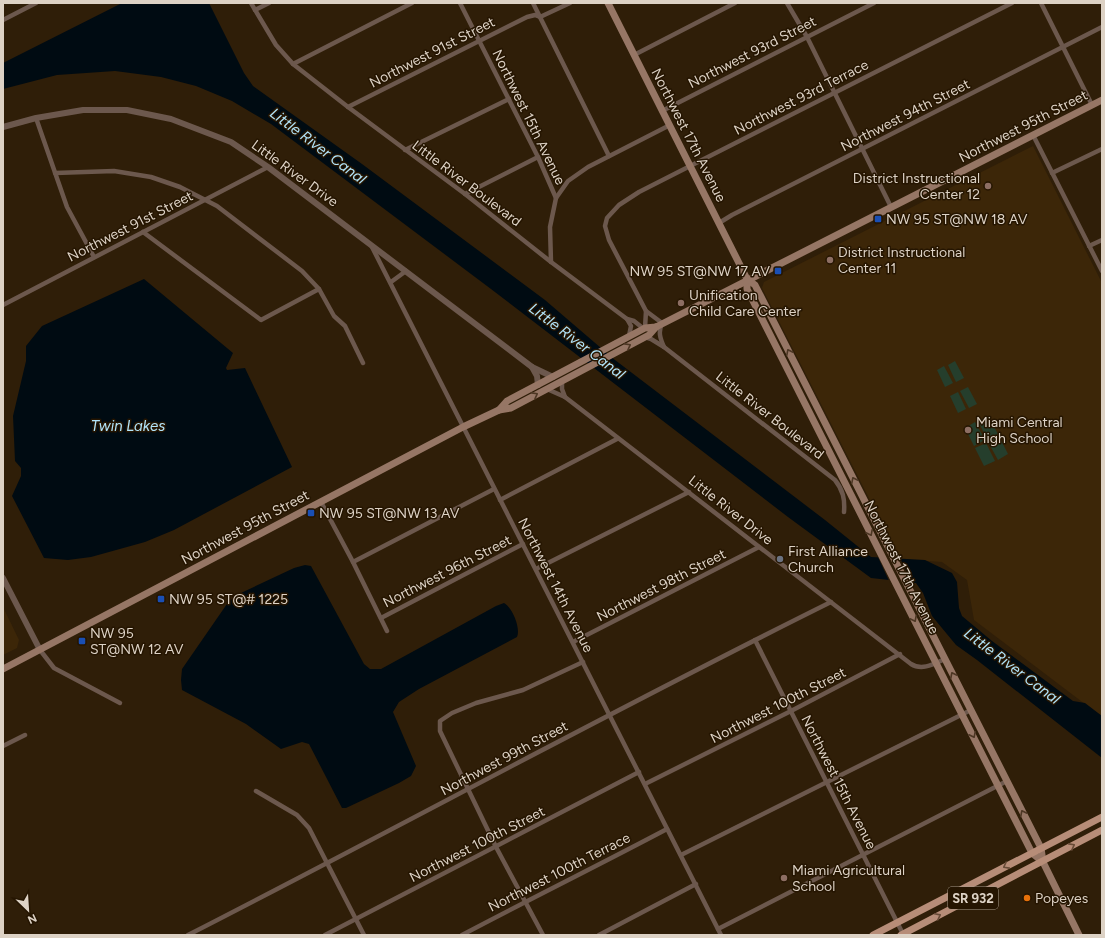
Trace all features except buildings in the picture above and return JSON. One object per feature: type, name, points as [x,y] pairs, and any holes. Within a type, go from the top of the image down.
[{"type":"main road","name":"Northwest 17th Avenue","points":[[608,3],[747,279],[747,289],[1032,853],[1043,862]]},
{"type":"main road","name":"Northwest 95th Street","points":[[499,410],[507,401],[628,337],[645,329],[659,325],[1102,100]]},
{"type":"main road","name":"Northwest 17th Avenue","points":[[747,279],[755,285],[800,372],[1041,848],[1043,862],[1080,935]]},
{"type":"main road","name":"Northwest 95th Street","points":[[3,669],[499,410],[511,408],[649,335],[659,325]]},
{"type":"main road","points":[[794,380],[800,372]]},
{"type":"main road","points":[[800,393],[812,408],[818,409]]},
{"type":"main road","points":[[828,448],[836,444]]},
{"type":"main road","points":[[984,758],[993,754]]},
{"type":"main road","name":"SR 932","points":[[873,935],[1102,817]]},
{"type":"main road","name":"SR 932","points":[[902,934],[1102,830]]},
{"type":"street","points":[[3,20],[36,3]]},
{"type":"street","points":[[251,3],[276,45],[293,64],[412,3]]},
{"type":"street","points":[[255,10],[269,3]]},
{"type":"street","name":"Northwest 15th Avenue","points":[[460,3],[538,157],[556,198]]},
{"type":"street","points":[[533,3],[609,156]]},
{"type":"street","name":"Northwest 91st Street","points":[[348,107],[528,16],[534,15],[540,17],[570,3]]},
{"type":"street","points":[[634,55],[735,3]]},
{"type":"street","points":[[788,3],[807,36],[891,206]]},
{"type":"street","name":"Northwest 93rd Street","points":[[662,111],[874,3]]},
{"type":"street","name":"Northwest 93rd Terrace","points":[[646,311],[609,240],[605,226],[607,218],[618,205],[632,196],[690,166],[1012,3]]},
{"type":"street","points":[[1041,3],[1092,105]]},
{"type":"street","name":"Northwest 94th Street","points":[[719,223],[1102,27]]},
{"type":"street","name":"Little River Boulevard","points":[[293,64],[465,194],[551,262],[628,319],[634,321],[645,329]]},
{"type":"street","points":[[405,150],[509,99]]},
{"type":"street","name":"Little River Drive","points":[[3,127],[36,118],[83,110],[127,110],[171,119],[231,142],[268,167],[532,367],[553,377]]},
{"type":"street","points":[[36,118],[67,207],[94,257]]},
{"type":"street","points":[[551,262],[550,227],[556,198],[568,181],[588,167],[670,125]]},
{"type":"street","points":[[1034,135],[1102,271]]},
{"type":"street","points":[[1052,173],[1102,149]]},
{"type":"street","points":[[465,194],[538,157]]},
{"type":"street","name":"Northwest 91st Street","points":[[3,305],[268,167]]},
{"type":"street","points":[[55,173],[114,171],[151,177],[180,187],[217,206],[302,271],[319,289],[334,316],[345,326],[363,363]]},
{"type":"street","points":[[143,232],[261,320],[319,289]]},
{"type":"street","points":[[1089,246],[1102,240]]},
{"type":"street","name":"Northwest 14th Avenue","points":[[372,245],[494,489],[721,935]]},
{"type":"street","points":[[390,282],[406,271]]},
{"type":"street","points":[[646,311],[659,325],[660,335],[664,347]]},
{"type":"street","points":[[645,329],[646,311]]},
{"type":"street","points":[[628,319],[631,326],[628,337]]},
{"type":"street","name":"Little River Boulevard","points":[[645,337],[664,347],[835,480],[844,495],[844,512]]},
{"type":"street","points":[[532,367],[537,376],[538,385]]},
{"type":"street","points":[[562,381],[562,389],[565,397]]},
{"type":"street","name":"Little River Drive","points":[[547,389],[565,397],[911,664],[918,667],[936,663],[945,659]]},
{"type":"street","points":[[500,500],[618,439]]},
{"type":"street","points":[[353,562],[494,489]]},
{"type":"street","points":[[536,569],[689,492]]},
{"type":"street","points":[[321,502],[387,630]]},
{"type":"street","name":"Northwest 96th Street","points":[[381,618],[523,544]]},
{"type":"street","name":"Northwest 98th Street","points":[[573,642],[759,547]]},
{"type":"street","points":[[3,578],[40,650],[54,668],[120,704]]},
{"type":"street","name":"Northwest 99th Street","points":[[188,935],[609,714],[831,602]]},
{"type":"street","name":"Northwest 15th Avenue","points":[[755,640],[898,923],[902,934]]},
{"type":"street","name":"Northwest 100th Street","points":[[645,784],[791,711],[900,654]]},
{"type":"street","points":[[542,935],[496,847],[440,731],[440,721],[452,713],[470,705],[523,690],[583,662]]},
{"type":"street","points":[[681,855],[971,710]]},
{"type":"street","points":[[3,746],[25,735]]},
{"type":"street","name":"Northwest 100th Street","points":[[325,935],[639,772]]},
{"type":"street","points":[[718,929],[1007,781]]},
{"type":"street","points":[[256,791],[302,818],[309,828],[364,935]]},
{"type":"street","name":"Northwest 100th Terrace","points":[[462,935],[525,901],[560,885],[667,829]]},
{"type":"street","points":[[599,935],[696,884]]},
{"type":"shaded area","name":"Miami Central High School","points":[[1033,146],[1102,283],[1102,717],[974,620],[967,580],[942,562],[900,559],[762,288],[764,282]]},
{"type":"shaded area","points":[[3,607],[19,640],[17,648],[3,655]]},
{"type":"green space","points":[[955,361],[964,378],[956,382],[948,365]]},
{"type":"green space","points":[[944,366],[953,383],[945,387],[937,370]]},
{"type":"green space","points":[[968,387],[977,404],[969,408],[960,391]]},
{"type":"green space","points":[[958,392],[966,409],[958,413],[950,396]]},
{"type":"green space","points":[[988,416],[998,434],[987,439],[978,421]]},
{"type":"green space","points":[[975,422],[985,440],[974,446],[965,428]]},
{"type":"green space","points":[[999,436],[1008,454],[998,460],[988,442]]},
{"type":"green space","points":[[986,443],[995,461],[984,466],[975,448]]},
{"type":"water","name":"Little River Canal","points":[[122,3],[209,3],[244,73],[253,86],[362,164],[545,300],[615,360],[825,520],[871,557],[925,560],[952,573],[957,582],[959,608],[962,616],[992,641],[1073,701],[1085,703],[1102,716],[1102,758],[956,645],[932,616],[923,593],[916,583],[871,578],[788,517],[491,289],[271,124],[232,101],[196,86],[161,77],[115,71],[57,75],[3,89],[3,63]]},
{"type":"water","name":"Twin Lakes","points":[[144,279],[233,353],[226,368],[227,370],[245,368],[292,467],[174,530],[145,542],[91,557],[68,560],[44,558],[12,496],[21,476],[21,468],[15,461],[13,416],[26,361],[26,346],[42,326]]},
{"type":"water","points":[[305,565],[311,566],[364,664],[370,669],[381,669],[504,603],[513,613],[518,628],[517,637],[419,689],[399,702],[393,712],[416,766],[411,776],[346,808],[342,808],[309,744],[302,742],[281,749],[246,724],[182,690],[182,669],[229,601],[243,592],[294,568]]},
{"type":"pier","points":[[877,555],[899,556],[913,585],[890,583]]},
{"type":"place","name":"District Instructional Center 12","points":[[988,186]]},
{"type":"place","name":"NW 95 ST@NW 18 AV","points":[[878,219]]},
{"type":"place","name":"District Instructional Center 11","points":[[830,260]]},
{"type":"place","name":"NW 95 ST@NW 17 AV","points":[[778,271]]},
{"type":"place","name":"Unification Child Care Center","points":[[681,303]]},
{"type":"place","name":"Miami Central High School","points":[[968,430]]},
{"type":"place","name":"NW 95 ST@NW 13 AV","points":[[311,513]]},
{"type":"place","name":"First Alliance Church","points":[[780,559]]},
{"type":"place","name":"NW 95 ST@# 1225","points":[[161,599]]},
{"type":"place","name":"NW 95 ST@NW 12 AV","points":[[82,641]]},
{"type":"place","name":"Miami Agricultural School","points":[[784,878]]},
{"type":"place","name":"Popeyes","points":[[1027,898]]}]
